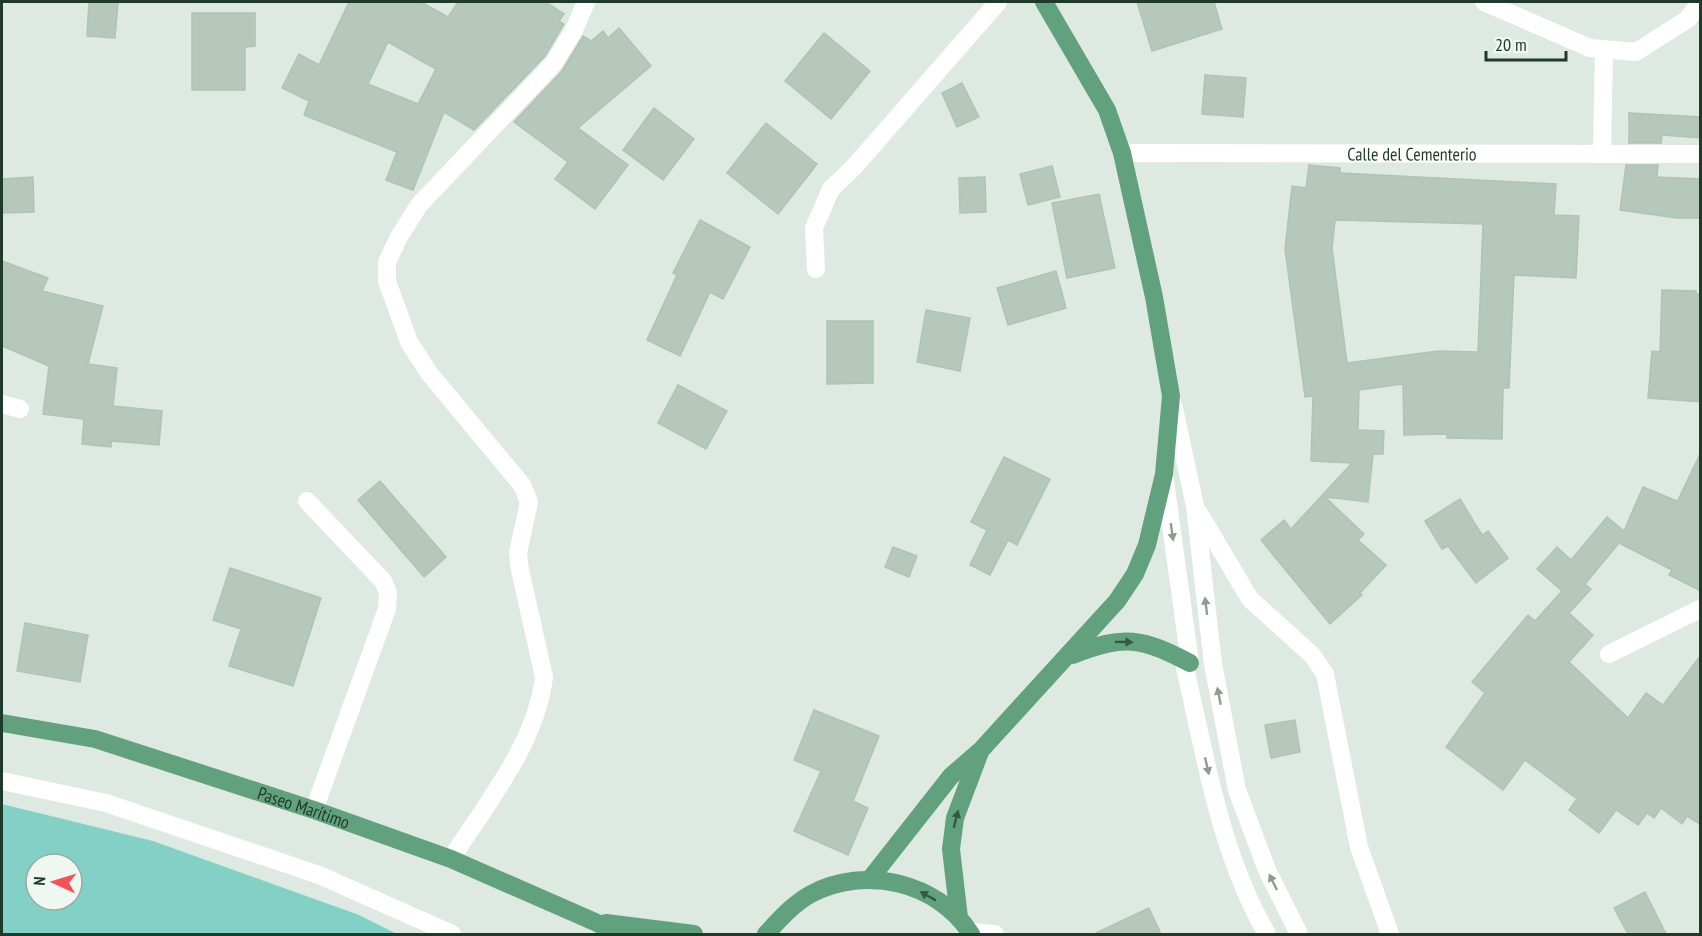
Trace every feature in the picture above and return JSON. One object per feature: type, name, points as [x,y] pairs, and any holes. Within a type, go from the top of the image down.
[{"type":"main road","points":[[870,879],[951,776],[981,750],[1117,601],[1136,574],[1147,545],[1164,474],[1171,396],[1154,297],[1122,153],[1107,110],[1044,2]]},
{"type":"main road","points":[[1069,656],[1098,644],[1118,641],[1159,646],[1190,663]]},
{"type":"main road","name":"Paseo Marítimo","points":[[2,723],[95,738],[314,810],[450,859],[619,934]]},
{"type":"main road","points":[[967,928],[951,849],[955,818],[981,750]]},
{"type":"main road","points":[[766,934],[786,912],[811,894],[839,883],[870,879],[895,882],[918,890],[940,902],[967,928]]},
{"type":"main road","name":"Paseo Marítimo","points":[[595,922],[694,934]]},
{"type":"street","points":[[450,859],[518,756],[542,695],[544,677],[518,553],[529,502],[522,485],[429,373],[409,342],[387,280],[387,262],[419,205],[554,63],[574,30],[586,2]]},
{"type":"street","points":[[816,269],[814,228],[831,189],[854,167],[998,2]]},
{"type":"street","points":[[1484,2],[1590,48],[1636,52],[1688,19],[1700,2]]},
{"type":"street","points":[[1602,153],[1604,49]]},
{"type":"street","name":"Calle del Cementerio","points":[[1122,153],[1701,154]]},
{"type":"street","points":[[1171,396],[1195,506],[1213,664],[1238,790],[1267,870],[1299,934]]},
{"type":"street","points":[[2,404],[20,409]]},
{"type":"street","points":[[1164,474],[1190,663],[1185,668],[1222,832],[1241,883],[1267,934]]},
{"type":"street","points":[[307,501],[383,582],[388,593],[387,609],[314,810]]},
{"type":"street","points":[[1195,506],[1250,599],[1312,655],[1325,674],[1359,847],[1390,934]]},
{"type":"street","points":[[1609,654],[1701,609]]},
{"type":"street","points":[[2,781],[106,803],[297,867],[452,934]]},
{"type":"street","points":[[967,928],[995,934]]},
{"type":"water","points":[[2,804],[153,841],[359,915],[397,934],[2,934]]},
{"type":"building","points":[[89,2],[118,2],[115,38],[87,36]]},
{"type":"building","points":[[349,2],[421,2],[448,17],[458,2],[546,2],[564,14],[559,21],[564,24],[545,56],[474,130],[444,112],[413,190],[386,180],[397,152],[304,115],[309,101],[282,88],[299,54],[319,65]],"holes":[[[388,42],[436,69],[418,104],[368,84]]]},
{"type":"building","points":[[1137,2],[1214,2],[1222,29],[1152,51]]},
{"type":"building","points":[[192,13],[255,13],[255,46],[245,47],[245,90],[192,90]]},
{"type":"building","points":[[619,28],[651,66],[578,128],[628,165],[595,209],[555,179],[568,162],[514,122],[562,71],[583,36],[591,41],[603,31],[608,38]]},
{"type":"building","points":[[824,33],[870,71],[831,119],[785,81]]},
{"type":"building","points":[[1205,75],[1246,78],[1243,117],[1202,114]]},
{"type":"building","points":[[962,83],[979,117],[957,127],[942,93]]},
{"type":"building","points":[[654,108],[694,139],[663,180],[623,150]]},
{"type":"building","points":[[1629,113],[1701,117],[1701,138],[1662,135],[1661,143],[1629,143]]},
{"type":"building","points":[[766,123],[817,164],[778,214],[727,173]]},
{"type":"building","points":[[1309,165],[1340,168],[1340,173],[1556,184],[1554,215],[1579,216],[1576,278],[1514,275],[1509,388],[1503,388],[1502,439],[1447,438],[1447,434],[1404,435],[1403,384],[1359,390],[1358,430],[1384,431],[1383,454],[1373,454],[1368,502],[1325,497],[1364,534],[1358,540],[1386,565],[1360,593],[1362,595],[1330,624],[1261,540],[1284,520],[1291,529],[1352,463],[1311,461],[1313,396],[1305,397],[1285,249],[1292,186],[1306,188]],"holes":[[[1335,220],[1483,224],[1478,352],[1438,351],[1347,363],[1332,248]]]},
{"type":"building","points":[[1626,165],[1658,165],[1657,177],[1701,179],[1701,218],[1677,218],[1620,210]]},
{"type":"building","points":[[1052,166],[1060,197],[1028,205],[1020,174]]},
{"type":"building","points":[[33,177],[34,212],[2,213],[2,179]]},
{"type":"building","points":[[985,177],[986,212],[960,213],[959,178]]},
{"type":"building","points":[[1099,194],[1115,268],[1067,278],[1052,203]]},
{"type":"building","points":[[700,220],[750,247],[723,299],[710,292],[680,356],[647,340],[677,275],[673,273]]},
{"type":"building","points":[[2,261],[48,278],[42,291],[103,306],[88,364],[117,368],[113,406],[162,411],[159,445],[111,441],[111,447],[82,444],[84,419],[43,414],[49,366],[2,346]]},
{"type":"building","points":[[1056,271],[1066,308],[1008,325],[997,288]]},
{"type":"building","points":[[1662,290],[1696,291],[1696,294],[1701,294],[1701,402],[1648,398],[1652,351],[1660,352]]},
{"type":"building","points":[[926,310],[970,318],[960,371],[917,362]]},
{"type":"building","points":[[827,321],[873,321],[873,383],[827,384]]},
{"type":"building","points":[[678,385],[727,411],[706,449],[658,423]]},
{"type":"building","points":[[1701,452],[1701,591],[1669,575],[1672,570],[1619,543],[1585,584],[1591,589],[1569,613],[1593,635],[1569,662],[1628,718],[1646,693],[1663,705],[1701,655],[1701,825],[1687,816],[1682,824],[1661,808],[1654,818],[1647,813],[1638,825],[1616,810],[1599,833],[1569,810],[1577,799],[1525,760],[1503,790],[1446,747],[1485,693],[1472,682],[1528,615],[1535,621],[1562,591],[1537,569],[1557,547],[1571,560],[1607,517],[1624,531],[1643,487],[1677,501]]},
{"type":"building","points":[[1004,457],[1050,479],[1017,545],[1008,540],[990,575],[970,565],[987,530],[971,522]]},
{"type":"building","points":[[380,481],[446,557],[424,577],[358,500]]},
{"type":"building","points":[[1460,499],[1482,535],[1488,531],[1508,558],[1476,583],[1448,546],[1442,549],[1425,521]]},
{"type":"building","points":[[893,547],[917,556],[909,577],[885,567]]},
{"type":"building","points":[[230,568],[321,598],[293,686],[229,666],[241,629],[213,620]]},
{"type":"building","points":[[25,623],[88,635],[80,682],[17,671]]},
{"type":"building","points":[[814,710],[879,736],[853,801],[868,808],[848,855],[794,831],[821,771],[794,760]]},
{"type":"building","points":[[1295,720],[1300,752],[1271,758],[1265,725]]},
{"type":"building","points":[[1645,892],[1666,934],[1628,934],[1614,908]]},
{"type":"building","points":[[1149,908],[1161,934],[1094,934]]}]
